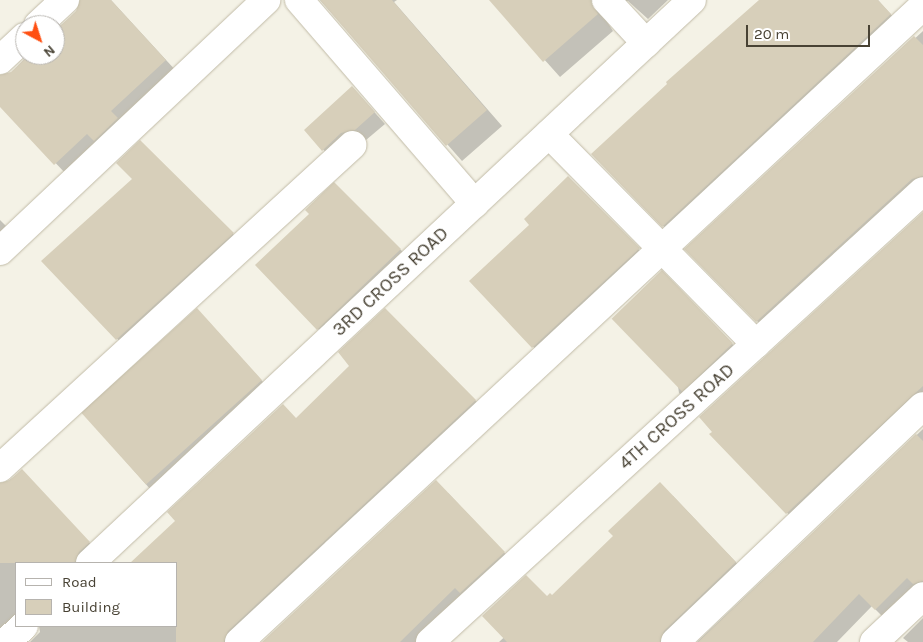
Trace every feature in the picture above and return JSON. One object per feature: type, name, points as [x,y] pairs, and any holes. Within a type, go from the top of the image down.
[{"type":"street","points":[[49,15],[65,0]]},
{"type":"street","points":[[0,251],[266,0]]},
{"type":"street","points":[[299,0],[475,204]]},
{"type":"street","points":[[606,0],[646,43]]},
{"type":"street","name":"3RD CROSS ROAD","points":[[91,562],[692,0]]},
{"type":"street","points":[[239,642],[923,6]]},
{"type":"street","points":[[0,60],[15,46]]},
{"type":"street","points":[[549,134],[756,344]]},
{"type":"street","points":[[0,468],[352,145]]},
{"type":"street","name":"4TH CROSS ROAD","points":[[430,642],[923,191]]},
{"type":"street","points":[[675,642],[923,406]]},
{"type":"street","points":[[874,642],[923,596]]},
{"type":"street","points":[[6,642],[23,627]]},
{"type":"building","points":[[80,0],[111,0],[166,60],[111,111],[118,118],[94,141],[87,134],[54,165],[0,107],[0,75],[11,72],[18,65],[65,65],[65,21],[76,11]]},
{"type":"building","points":[[320,0],[392,0],[487,110],[446,146]]},
{"type":"building","points":[[489,0],[591,0],[598,14],[543,62]]},
{"type":"building","points":[[759,0],[878,0],[891,14],[662,227],[591,154],[667,84],[666,82]]},
{"type":"building","points":[[914,36],[923,45],[923,176],[912,179],[756,322],[684,249]]},
{"type":"building","points":[[352,86],[375,112],[355,130],[341,133],[322,151],[304,130]]},
{"type":"building","points":[[140,140],[234,233],[116,340],[41,261],[132,179],[116,163]]},
{"type":"building","points":[[568,176],[640,248],[532,348],[469,281],[529,225],[524,219]]},
{"type":"building","points":[[334,182],[401,249],[317,330],[255,265],[309,214],[305,210]]},
{"type":"building","points":[[923,212],[923,386],[786,514],[709,434],[712,432],[699,417]]},
{"type":"building","points":[[662,270],[733,343],[683,392],[612,319]]},
{"type":"building","points":[[197,308],[262,380],[146,484],[81,412]]},
{"type":"building","points":[[385,308],[476,400],[228,631],[224,642],[176,642],[176,627],[178,627],[178,562],[131,562],[175,521],[167,512],[283,404],[296,418],[349,366],[338,352]]},
{"type":"building","points":[[916,434],[923,441],[923,581],[913,584],[907,578],[875,610],[859,594],[813,642],[698,642]]},
{"type":"building","points":[[22,469],[90,542],[79,552],[75,562],[0,563],[0,483],[10,480]]},
{"type":"building","points":[[436,480],[505,552],[460,593],[455,588],[400,642],[262,642]]},
{"type":"building","points":[[660,482],[736,562],[664,631],[660,642],[507,642],[482,616],[526,575],[547,596],[550,593],[552,595],[613,536],[608,531]]}]
